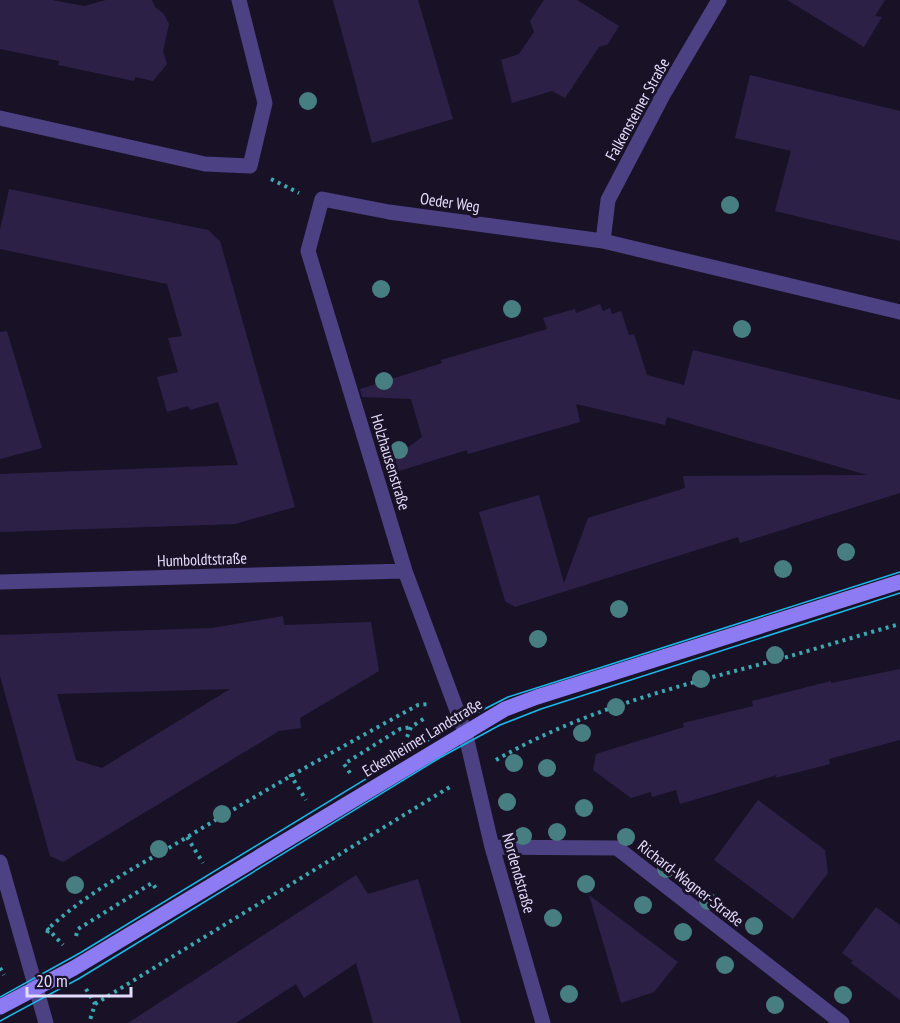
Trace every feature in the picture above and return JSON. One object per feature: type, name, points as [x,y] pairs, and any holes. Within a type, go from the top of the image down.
[{"type":"main road","name":"Eckenheimer Landstraße","points":[[0,1007],[74,968],[505,709],[900,582]]},
{"type":"street","points":[[0,118],[205,164],[250,166],[265,103],[239,0]]},
{"type":"street","name":"Falkensteiner Straße","points":[[603,241],[608,200],[663,95],[719,0]]},
{"type":"street","name":"Oeder Weg","points":[[322,199],[389,212],[603,241],[900,312]]},
{"type":"street","name":"Holzhausenstraße","points":[[322,199],[308,250],[405,571],[465,732]]},
{"type":"street","name":"Humboldtstraße","points":[[0,582],[405,571]]},
{"type":"street","name":"Nordendstraße","points":[[465,732],[492,847],[543,1023]]},
{"type":"street","name":"Richard-Wagner-Straße","points":[[492,847],[617,848],[842,1023]]},
{"type":"street","points":[[0,862],[46,1023]]},
{"type":"path","points":[[250,166],[288,190],[322,199]]},
{"type":"path","points":[[89,1023],[96,1004],[327,860],[534,738],[592,713],[655,692],[900,624]]},
{"type":"path","points":[[22,940],[49,928],[80,900],[290,774],[418,705]]},
{"type":"path","points":[[352,776],[344,764],[400,729],[411,727],[425,718]]},
{"type":"path","points":[[409,736],[411,727]]},
{"type":"path","points":[[290,774],[308,803]]},
{"type":"path","points":[[187,837],[205,867]]},
{"type":"path","points":[[76,937],[78,928],[152,883],[159,894]]},
{"type":"path","points":[[49,928],[62,946],[76,937],[83,936]]},
{"type":"path","points":[[86,990],[96,1004]]},
{"type":"building","points":[[0,0],[52,0],[84,6],[106,0],[152,0],[169,24],[163,51],[167,64],[153,81],[135,77],[134,81],[58,65],[59,61],[0,49]]},
{"type":"building","points":[[333,0],[418,0],[453,119],[372,143]]},
{"type":"building","points":[[544,0],[577,0],[619,26],[608,44],[599,47],[565,98],[552,91],[512,103],[501,60],[519,54],[534,32],[530,21]]},
{"type":"building","points":[[787,0],[885,0],[875,16],[882,17],[864,47]]},
{"type":"building","points":[[750,75],[900,111],[900,241],[775,211],[791,151],[735,138]]},
{"type":"building","points":[[9,189],[208,230],[220,241],[295,507],[235,524],[0,532],[0,474],[238,465],[218,402],[190,410],[188,406],[167,412],[157,377],[178,372],[168,338],[182,336],[167,284],[0,249],[0,230]]},
{"type":"building","points":[[600,304],[603,311],[610,308],[612,314],[621,311],[629,335],[634,334],[647,375],[684,385],[693,350],[900,400],[900,493],[740,543],[738,537],[515,607],[505,601],[479,512],[539,495],[564,583],[588,518],[685,488],[683,476],[867,475],[667,417],[665,425],[576,404],[580,422],[468,454],[467,450],[386,475],[383,466],[422,437],[411,399],[362,397],[360,389],[442,363],[441,360],[547,329],[543,318],[575,309],[576,313]]},
{"type":"building","points":[[7,331],[42,448],[0,459],[0,332]]},
{"type":"building","points":[[283,616],[284,625],[371,622],[379,671],[300,718],[301,728],[279,731],[63,862],[50,856],[0,676],[0,635],[212,628]],"holes":[[[230,689],[102,768],[76,760],[57,694]]]},
{"type":"building","points":[[900,669],[900,740],[829,759],[830,764],[775,778],[777,775],[680,804],[676,790],[652,797],[651,792],[631,798],[593,770],[596,754],[684,727],[683,723],[753,706],[752,701],[831,681],[831,683]]},
{"type":"building","points":[[758,800],[825,850],[828,873],[793,919],[714,860]]},
{"type":"building","points":[[356,875],[368,894],[418,879],[461,1023],[373,1023],[356,963],[304,998],[296,984],[236,1023],[128,1023]]},
{"type":"building","points":[[589,895],[678,962],[654,992],[621,1003]]},
{"type":"building","points":[[876,907],[900,925],[900,1000],[851,963],[853,961],[842,953]]},
{"type":"tram line","points":[[0,997],[80,953],[461,721],[508,697],[900,572]]},
{"type":"tram line","points":[[0,1021],[80,978],[441,757],[500,725],[541,709],[900,593]]}]
